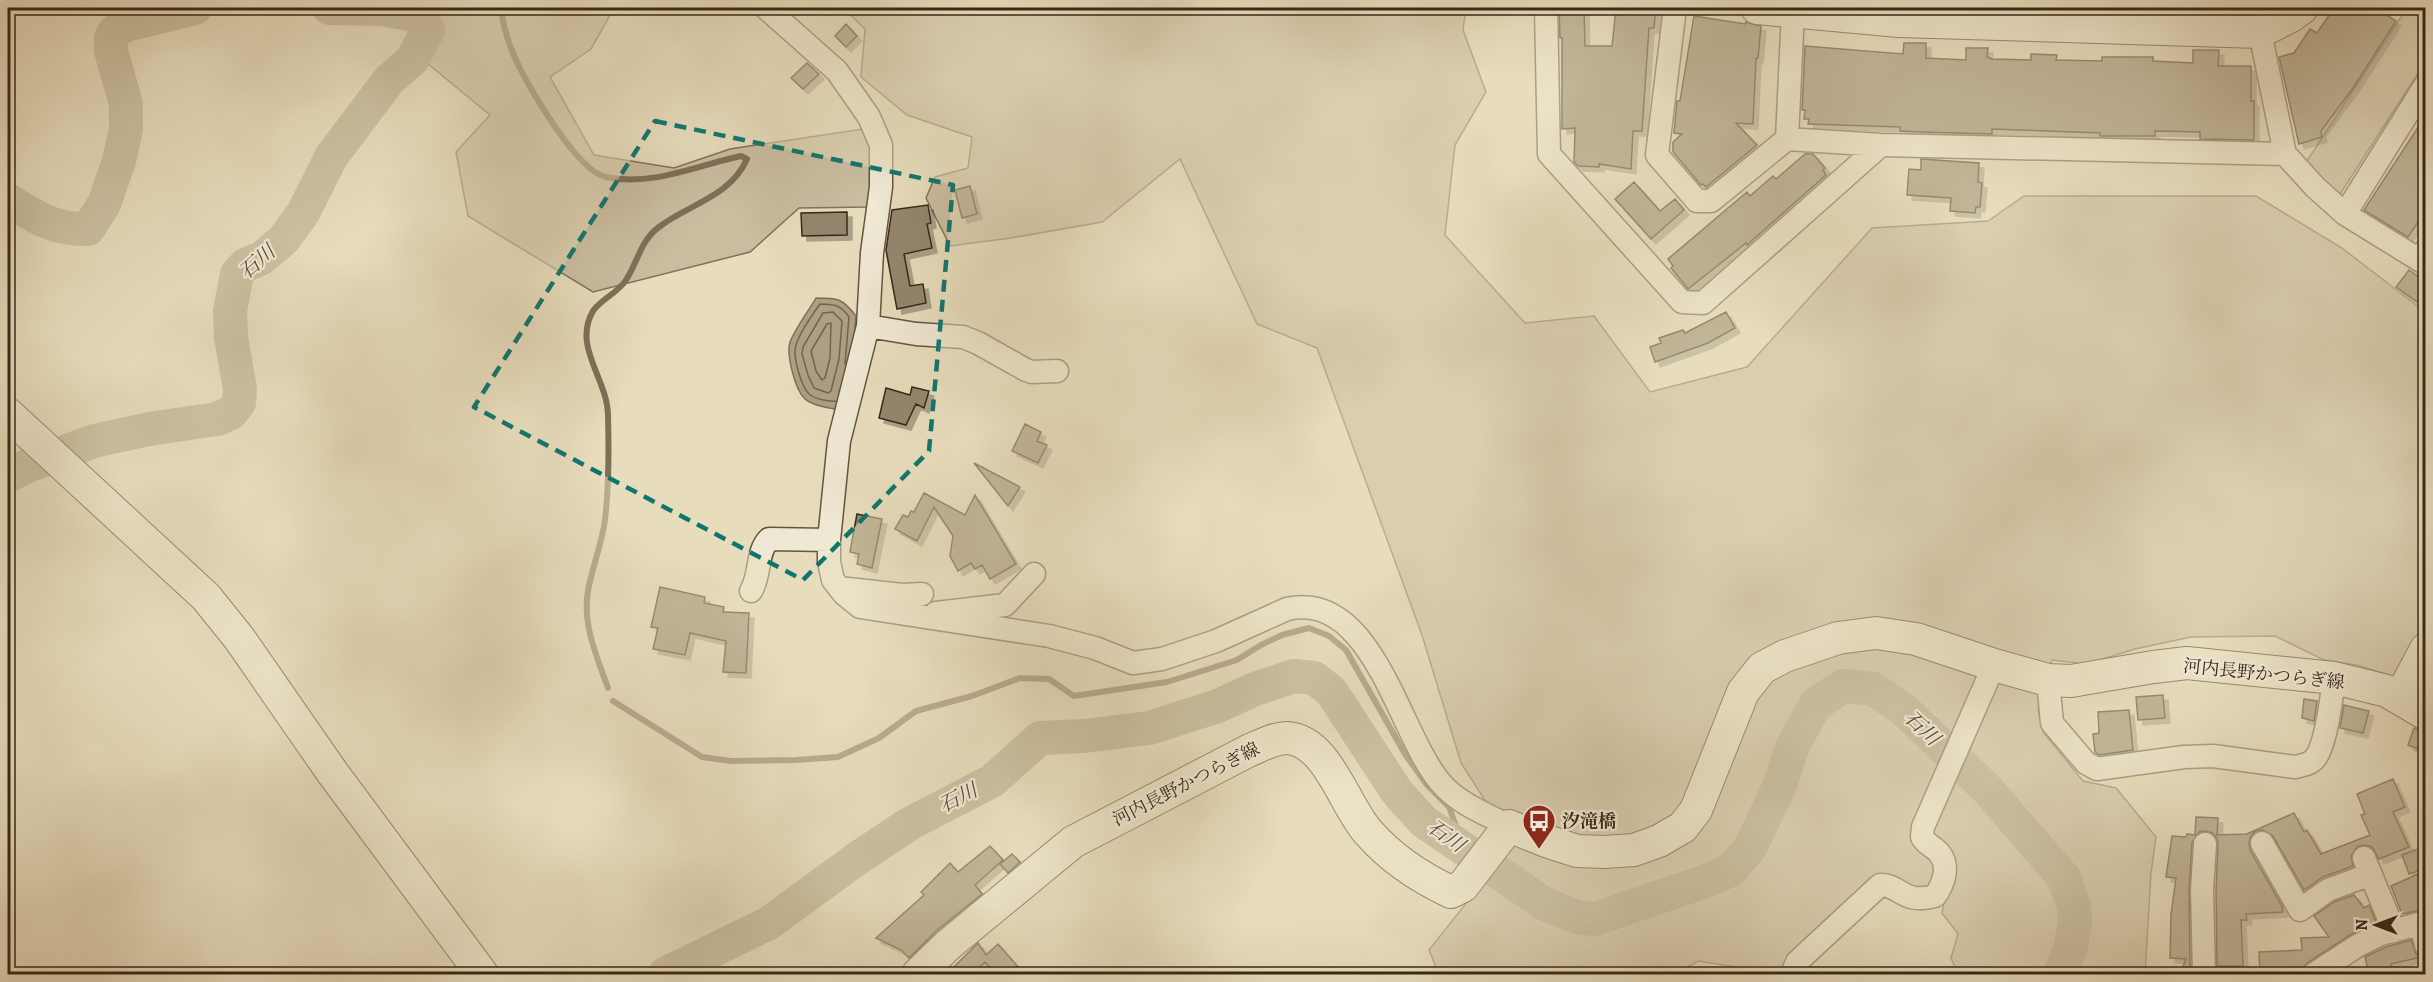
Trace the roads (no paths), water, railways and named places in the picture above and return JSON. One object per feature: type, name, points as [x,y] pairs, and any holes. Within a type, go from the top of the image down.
[{"type":"main road","points":[[1757,8],[1899,21],[2008,16],[2260,32],[2302,8]]},
{"type":"main road","points":[[10,416],[206,597],[239,638],[332,772],[482,975]]},
{"type":"main road","name":"河内長野かつらぎ線","points":[[918,975],[948,945],[1073,842],[1248,751],[1288,738],[1309,745],[1324,762],[1367,832],[1399,861],[1451,892],[1463,886],[1508,828],[1577,851],[1634,850],[1659,841],[1683,827],[1696,810],[1743,692],[1762,668],[1801,650],[1838,638],[1876,633],[1916,639],[1991,671],[2048,680],[2070,681],[2187,663],[2334,678],[2387,692],[2413,706]]},
{"type":"main road","points":[[2413,706],[2426,649]]},
{"type":"street","points":[[766,8],[837,71],[869,117],[881,145],[881,187],[872,253],[868,326],[839,441],[829,540],[829,562],[833,580],[839,588],[860,607],[1076,642],[1133,663],[1162,659],[1216,641],[1287,609],[1298,607],[1319,609],[1334,614],[1357,635],[1375,661],[1420,752],[1440,783],[1465,803],[1508,828]]},
{"type":"street","points":[[1546,8],[1548,154],[1682,302],[1703,303],[1881,145]]},
{"type":"street","points":[[1675,8],[1657,155],[1696,201],[1711,201],[1787,139],[1881,145],[2285,154]]},
{"type":"street","points":[[1787,139],[1792,12]]},
{"type":"street","points":[[2260,32],[2285,154],[2315,187],[2345,214],[2422,253]]},
{"type":"street","points":[[2345,214],[2422,98]]},
{"type":"street","points":[[868,326],[916,334],[963,337],[1032,372],[1057,371]]},
{"type":"street","points":[[751,591],[756,583],[763,548],[770,539],[829,540]]},
{"type":"street","points":[[921,617],[946,610],[1005,605],[1034,574]]},
{"type":"street","points":[[839,588],[902,595],[922,594]]},
{"type":"street","points":[[1792,975],[1797,962],[1880,885],[1885,885],[1907,897],[1922,900],[1935,896],[1943,885],[1945,869],[1941,855],[1922,837],[1923,827],[1991,671]]},
{"type":"street","points":[[2048,680],[2052,723],[2086,763],[2097,769],[2184,757],[2214,756],[2295,767],[2308,764],[2317,755],[2330,708],[2334,678]]},
{"type":"street","points":[[2262,843],[2300,910],[2367,866],[2394,931]]},
{"type":"street","points":[[2205,844],[2202,890],[2204,972],[2207,975]]},
{"type":"street","points":[[2314,975],[2357,946],[2394,931],[2424,930]]},
{"type":"water","points":[[816,298],[839,300],[856,316],[852,361],[841,410],[817,405],[805,399],[792,372],[789,355],[790,342]]},
{"type":"waterway","name":"石川","points":[[8,200],[36,217],[55,225],[88,229],[104,204],[119,161],[126,129],[126,104],[111,51],[111,38],[115,31],[126,25],[195,8]]},
{"type":"waterway","name":"石川","points":[[8,476],[25,467],[94,441],[149,429],[217,419],[231,413],[239,403],[240,389],[231,337],[230,311],[237,274],[245,265],[262,258],[284,239],[303,213],[331,157],[389,80],[412,60],[428,30],[420,16],[381,9],[329,8]]},
{"type":"waterway","points":[[501,8],[511,47],[531,89],[568,145],[595,172],[606,177],[640,179],[675,174],[741,156],[747,159],[740,172],[720,191],[671,219],[653,233],[643,245],[626,280],[619,289],[596,307],[588,324],[586,337],[606,402],[609,455],[605,520],[588,591],[587,616],[595,652],[608,688]]},
{"type":"waterway","points":[[613,701],[702,757],[731,761],[838,757],[879,738],[916,711],[972,696],[1020,678],[1049,679],[1074,696],[1167,682],[1237,660],[1282,635],[1309,628],[1329,636],[1346,650],[1405,754],[1427,785],[1449,807],[1465,851]]},
{"type":"waterway","name":"石川","points":[[665,974],[769,923],[909,824],[992,781],[1040,738],[1084,736],[1149,728],[1218,706],[1255,689],[1294,676],[1314,678],[1331,691],[1397,792],[1423,821],[1545,904],[1577,917],[1595,919],[1706,881],[1731,870],[1750,848],[1780,785],[1793,745],[1816,704],[1843,686],[1874,689],[1905,711],[1988,790],[2064,878],[2074,907],[2075,923],[2071,946],[2060,974]]},
{"type":"place","name":"汐滝橋","points":[[1539,850]]}]
